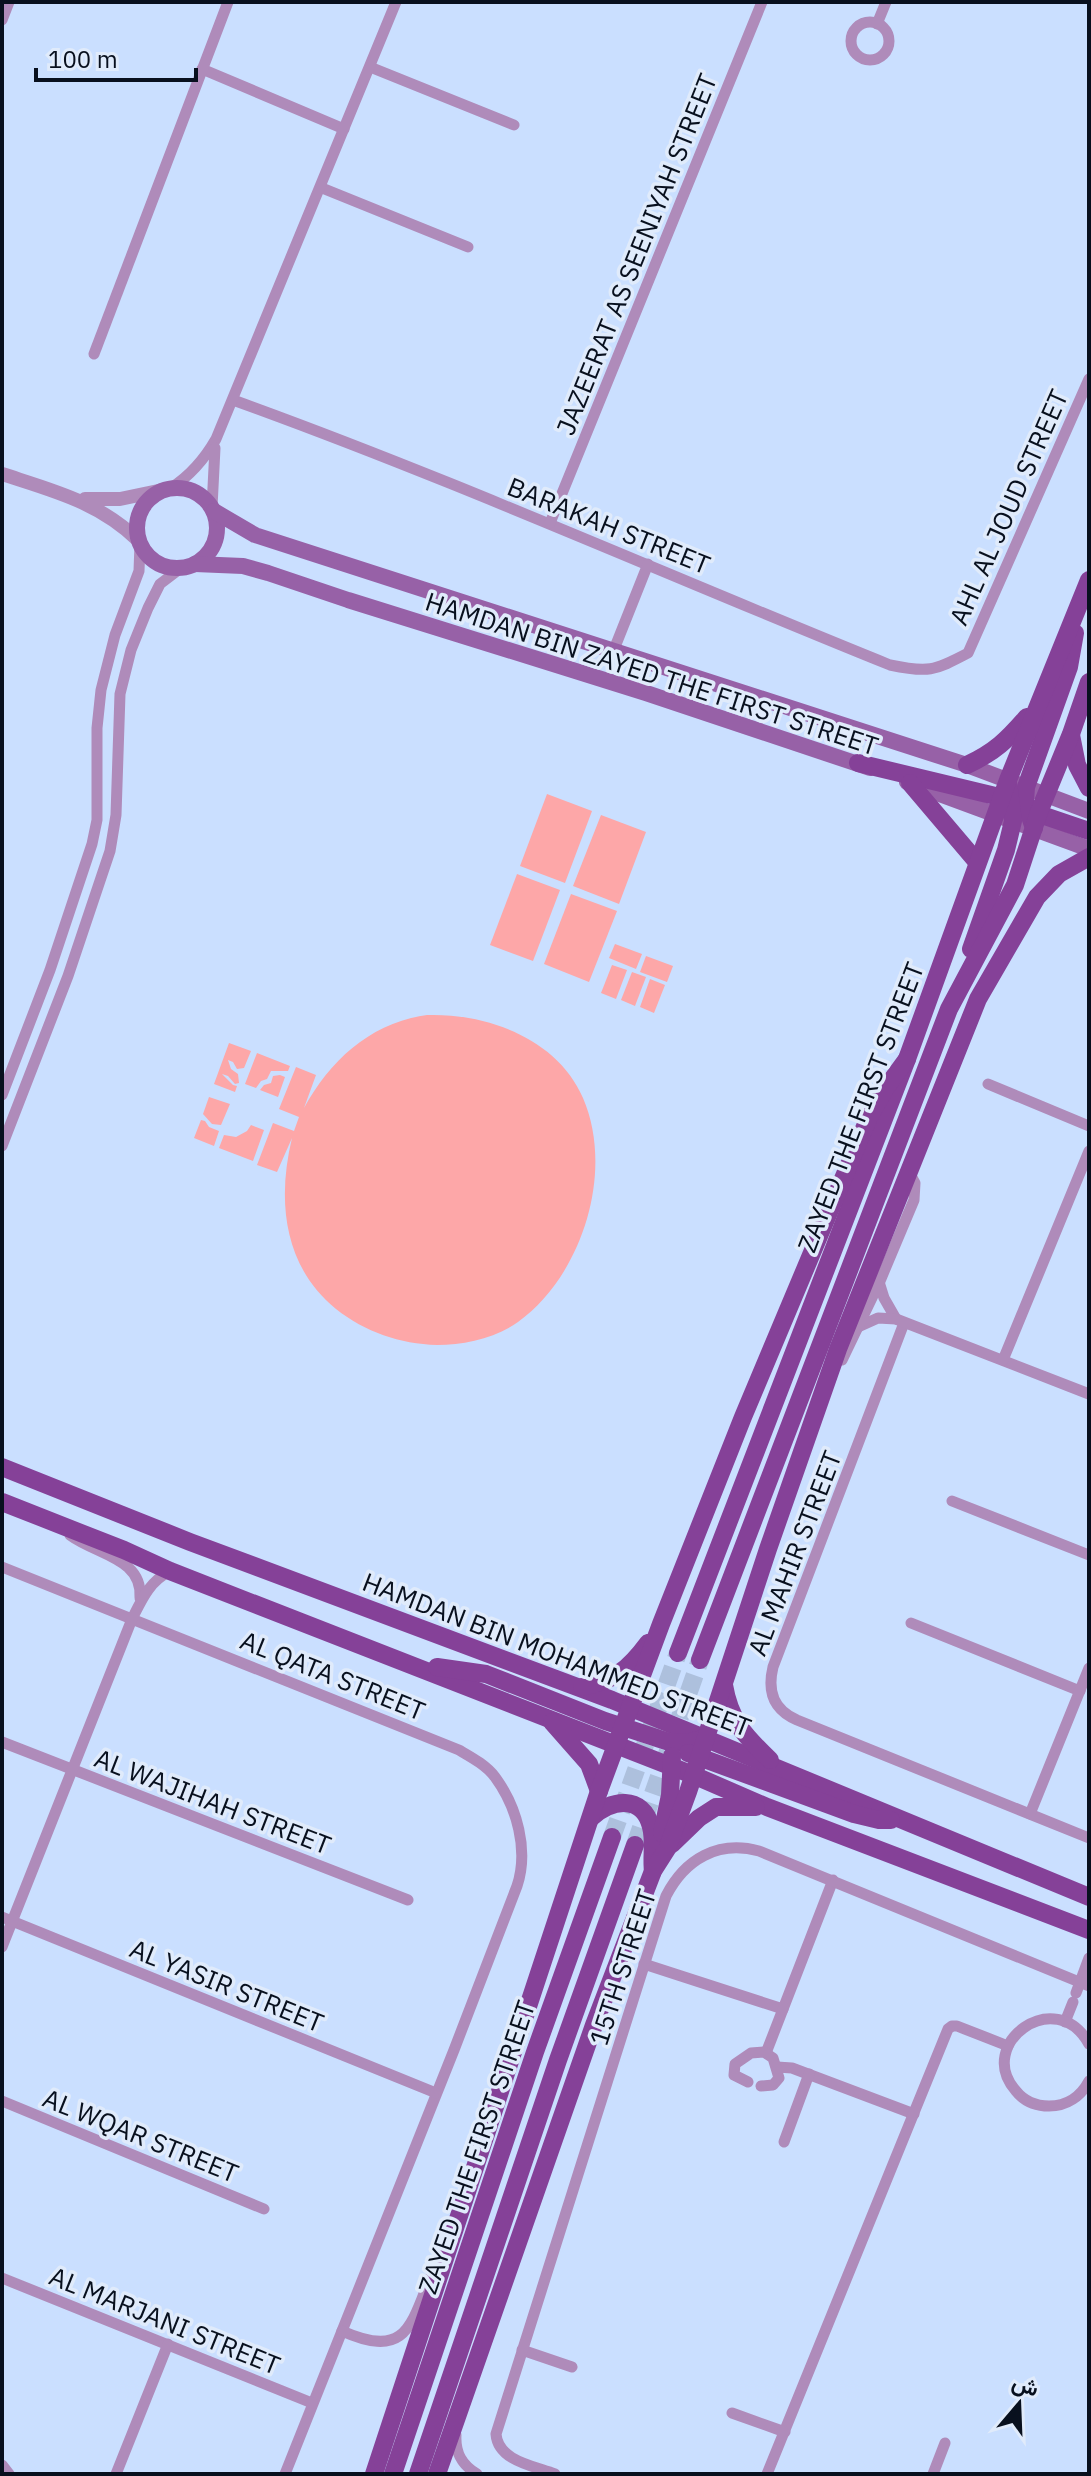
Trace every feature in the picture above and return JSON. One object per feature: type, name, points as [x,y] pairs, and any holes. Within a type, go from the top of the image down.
[{"type":"main road","points":[[167,489],[194,491],[213,509],[218,523],[213,547],[206,557],[188,566],[161,565],[140,543],[137,526],[141,511],[150,498],[167,489]]},
{"type":"main road","name":"HAMDAN BIN ZAYED THE FIRST STREET","points":[[213,509],[255,535],[967,765],[1020,805],[1089,849]]},
{"type":"main road","name":"HAMDAN BIN ZAYED THE FIRST STREET","points":[[188,566],[243,566],[268,573],[646,693],[910,783],[1020,805],[1089,811]]},
{"type":"main road","name":"ZAYED THE FIRST STREET","points":[[700,1660],[949,1009],[1015,885],[1020,805],[1036,706],[1089,580]]},
{"type":"main road","points":[[949,1009],[1069,667],[1078,605]]},
{"type":"main road","name":"ZAYED THE FIRST STREET","points":[[678,1653],[907,1059],[977,862],[1071,734],[1089,682]]},
{"type":"main road","points":[[967,765],[1004,744],[1036,706]]},
{"type":"main road","points":[[1071,734],[1077,765],[1089,788]]},
{"type":"main road","points":[[858,763],[1020,805],[1089,831]]},
{"type":"main road","points":[[910,783],[977,862]]},
{"type":"main road","points":[[978,999],[1037,897],[1059,874],[1089,857]]},
{"type":"main road","points":[[653,1871],[667,1849],[856,1300],[978,999],[1015,885]]},
{"type":"main road","points":[[374,2474],[599,1791],[661,1624],[748,1404],[869,1117],[907,1059]]},
{"type":"main road","name":"HAMDAN BIN MOHAMMED STREET","points":[[3,1468],[190,1542],[631,1707],[1089,1897]]},
{"type":"main road","points":[[2,1502],[170,1571],[547,1717],[632,1739],[670,1745],[865,1818],[902,1819]]},
{"type":"main road","points":[[580,1687],[601,1683],[619,1674],[638,1656],[661,1624]]},
{"type":"main road","points":[[418,1666],[486,1674],[620,1736],[672,1767],[767,1807],[1089,1930]]},
{"type":"main road","points":[[724,1684],[730,1714],[753,1744],[778,1768]]},
{"type":"main road","points":[[437,2474],[594,2025],[653,1871],[668,1808],[672,1767],[670,1745],[655,1723],[631,1707]]},
{"type":"main road","points":[[547,1717],[589,1764],[599,1791]]},
{"type":"main road","points":[[670,1745],[695,1743],[705,1738]]},
{"type":"main road","points":[[589,1821],[601,1809],[616,1802],[639,1809],[650,1822],[652,1830],[653,1871]]},
{"type":"main road","points":[[667,1849],[699,1818],[716,1807],[767,1807]]},
{"type":"main road","name":"ZAYED THE FIRST STREET","points":[[393,2474],[530,2066],[612,1837]]},
{"type":"main road","name":"ZAYED THE FIRST STREET","points":[[418,2474],[538,2117],[635,1845]]},
{"type":"street","points":[[2,20],[9,2]]},
{"type":"street","points":[[94,354],[228,2]]},
{"type":"street","points":[[75,498],[120,499],[167,489],[193,472],[216,439],[322,188],[396,2]]},
{"type":"street","name":"JAZEERAT AS SEENIYAH STREET","points":[[550,523],[762,2]]},
{"type":"street","points":[[877,24],[886,2]]},
{"type":"street","points":[[370,67],[514,125]]},
{"type":"street","points":[[202,69],[344,129]]},
{"type":"street","points":[[322,188],[468,247]]},
{"type":"street","name":"AHL AL JOUD STREET","points":[[968,653],[1089,379]]},
{"type":"street","name":"BARAKAH STREET","points":[[233,400],[550,523],[890,665],[917,671],[941,667],[968,653]]},
{"type":"street","points":[[213,509],[212,473],[216,439]]},
{"type":"street","points":[[2,474],[75,498],[103,511],[140,543],[139,571],[115,635],[101,690],[97,728],[98,812],[92,844],[53,961],[2,1095]]},
{"type":"street","points":[[613,652],[648,564]]},
{"type":"street","points":[[2,1146],[68,976],[110,851],[116,815],[120,694],[131,650],[160,584],[170,574],[188,566]]},
{"type":"street","points":[[988,1084],[1089,1126]]},
{"type":"street","points":[[1003,1360],[1089,1151]]},
{"type":"street","points":[[821,1399],[858,1327],[914,1200],[915,1183],[908,1170]]},
{"type":"street","points":[[879,1282],[884,1298],[900,1321]]},
{"type":"street","points":[[858,1327],[878,1318],[900,1321],[1089,1394]]},
{"type":"street","name":"AL MAHIR STREET","points":[[900,1321],[773,1667],[771,1694],[787,1716],[1089,1838]]},
{"type":"street","points":[[952,1501],[1089,1555]]},
{"type":"street","points":[[57,1523],[80,1542],[133,1570],[140,1585],[140,1603]]},
{"type":"street","name":"AL QATA STREET","points":[[2,1567],[445,1743],[493,1775],[504,1793],[521,1838],[524,1855],[522,1870],[285,2474]]},
{"type":"street","points":[[2,1947],[7,1920],[73,1770],[132,1619],[152,1584],[170,1571]]},
{"type":"street","points":[[911,1623],[1080,1691]]},
{"type":"street","points":[[1030,1814],[1089,1668]]},
{"type":"street","name":"AL WAJIHAH STREET","points":[[2,1742],[408,1900]]},
{"type":"street","name":"15TH STREET","points":[[555,2474],[505,2454],[497,2445],[497,2428],[644,1964],[671,1886],[689,1865],[713,1851],[735,1847],[772,1855],[1079,1991]]},
{"type":"street","points":[[766,2053],[833,1880]]},
{"type":"street","name":"AL YASIR STREET","points":[[7,1920],[436,2093]]},
{"type":"street","points":[[1065,2022],[1089,1958]]},
{"type":"street","points":[[644,1964],[783,2009]]},
{"type":"street","points":[[1089,2044],[1080,2031],[1065,2022],[1048,2019],[1032,2022],[1018,2032],[1008,2046],[1005,2063],[1009,2080],[1018,2094],[1033,2103],[1050,2106],[1067,2103],[1081,2093],[1089,2081]]},
{"type":"street","points":[[767,2474],[950,2027],[957,2026],[1008,2046]]},
{"type":"street","points":[[748,2082],[734,2075],[735,2064],[755,2052],[766,2053],[773,2058],[779,2075],[776,2083],[761,2086]]},
{"type":"street","points":[[777,2067],[788,2066],[914,2114]]},
{"type":"street","points":[[784,2142],[809,2074]]},
{"type":"street","name":"AL WQAR STREET","points":[[2,2101],[264,2209]]},
{"type":"street","points":[[342,2331],[378,2343],[403,2333],[414,2318],[436,2262],[451,2238]]},
{"type":"street","name":"AL MARJANI STREET","points":[[2,2278],[312,2403]]},
{"type":"street","points":[[116,2474],[168,2344]]},
{"type":"street","points":[[522,2350],[572,2367]]},
{"type":"street","points":[[732,2413],[785,2432]]},
{"type":"street","points":[[458,2415],[457,2451],[462,2462],[477,2474]]},
{"type":"street","points":[[933,2474],[945,2443]]},
{"type":"street","points":[[2,2465],[9,2474]]},
{"type":"shaded area","points":[[547,794],[592,811],[565,883],[520,866]]},
{"type":"shaded area","points":[[601,815],[646,832],[619,904],[573,886]]},
{"type":"shaded area","points":[[517,874],[560,890],[533,961],[490,945]]},
{"type":"shaded area","points":[[571,894],[617,911],[589,982],[544,964]]},
{"type":"shaded area","points":[[615,944],[642,954],[636,969],[609,958]]},
{"type":"shaded area","points":[[646,956],[673,966],[667,982],[640,972]]},
{"type":"shaded area","points":[[612,965],[627,970],[616,999],[601,993]]},
{"type":"shaded area","points":[[632,972],[646,977],[635,1006],[621,1000]]},
{"type":"shaded area","points":[[650,979],[665,985],[654,1013],[640,1007]]},
{"type":"shaded area","points":[[427,1015],[473,1019],[496,1025],[538,1045],[557,1060],[572,1077],[583,1098],[592,1127],[595,1158],[593,1189],[586,1220],[560,1278],[540,1302],[509,1328],[479,1340],[447,1345],[410,1342],[384,1335],[359,1324],[318,1292],[305,1273],[288,1231],[285,1185],[292,1138],[277,1172],[257,1165],[273,1123],[294,1131],[299,1117],[279,1109],[296,1067],[316,1075],[304,1108],[327,1074],[355,1046],[388,1026]]},
{"type":"shaded area","points":[[229,1043],[251,1051],[244,1068],[237,1069],[228,1060],[231,1069],[238,1074],[239,1083],[235,1084],[222,1074],[237,1086],[235,1092],[214,1084]]},
{"type":"shaded area","points":[[257,1053],[290,1066],[288,1071],[271,1071],[256,1088],[245,1084]]},
{"type":"shaded area","points":[[273,1076],[285,1077],[278,1097],[260,1090],[271,1083]]},
{"type":"shaded area","points":[[209,1097],[230,1104],[221,1125],[212,1124],[203,1114]]},
{"type":"shaded area","points":[[201,1120],[219,1131],[214,1146],[194,1138]]},
{"type":"shaded area","points":[[251,1125],[264,1130],[253,1161],[219,1148],[224,1135],[236,1137]]},
{"type":"tunnel","points":[[612,1837],[678,1653]]},
{"type":"tunnel","points":[[635,1845],[700,1660]]}]
